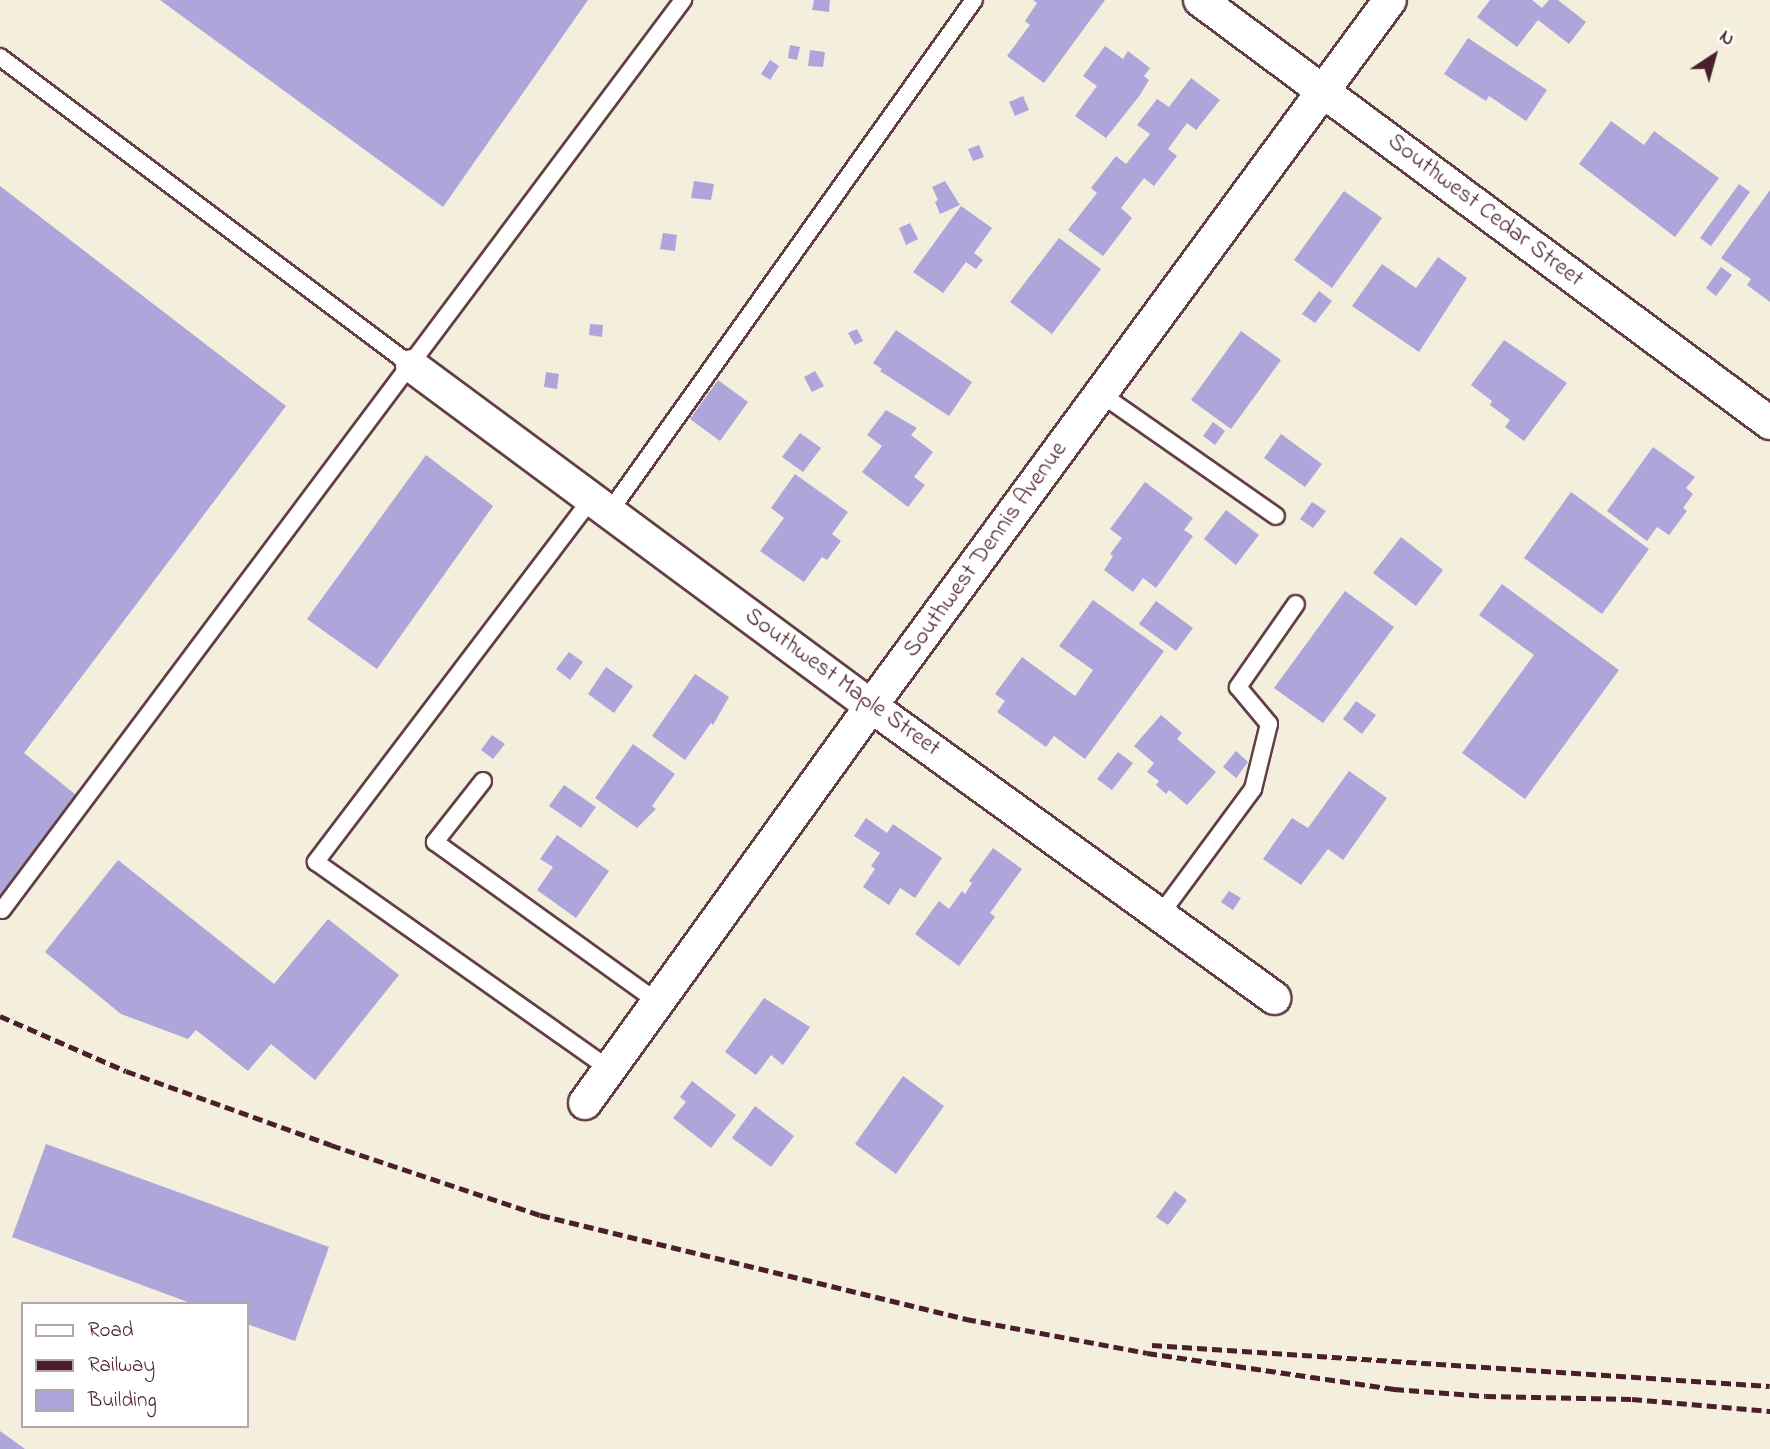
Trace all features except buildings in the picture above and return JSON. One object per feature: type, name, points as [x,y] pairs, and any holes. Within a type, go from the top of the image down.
[{"type":"street","name":"Southwest Cedar Street","points":[[1200,0],[1770,423]]},
{"type":"street","name":"Southwest Dennis Avenue","points":[[585,1103],[871,706],[1390,0]]},
{"type":"street","name":"Southwest Maple Street","points":[[412,366],[871,706],[1274,998]]},
{"type":"lane","points":[[2,910],[412,366],[683,0]]},
{"type":"lane","points":[[609,1069],[316,862],[601,505],[974,0]]},
{"type":"lane","points":[[0,57],[412,366]]},
{"type":"lane","points":[[1101,394],[1276,516]]},
{"type":"lane","points":[[1160,915],[1253,789],[1269,724],[1238,687],[1296,604]]},
{"type":"lane","points":[[483,781],[435,842],[658,1002]]},
{"type":"railway","points":[[0,1016],[126,1071],[331,1145],[540,1215],[966,1319],[1147,1353],[1394,1389],[1486,1396],[1632,1399],[1770,1411]]},
{"type":"railway","points":[[1152,1345],[1770,1386]]}]
